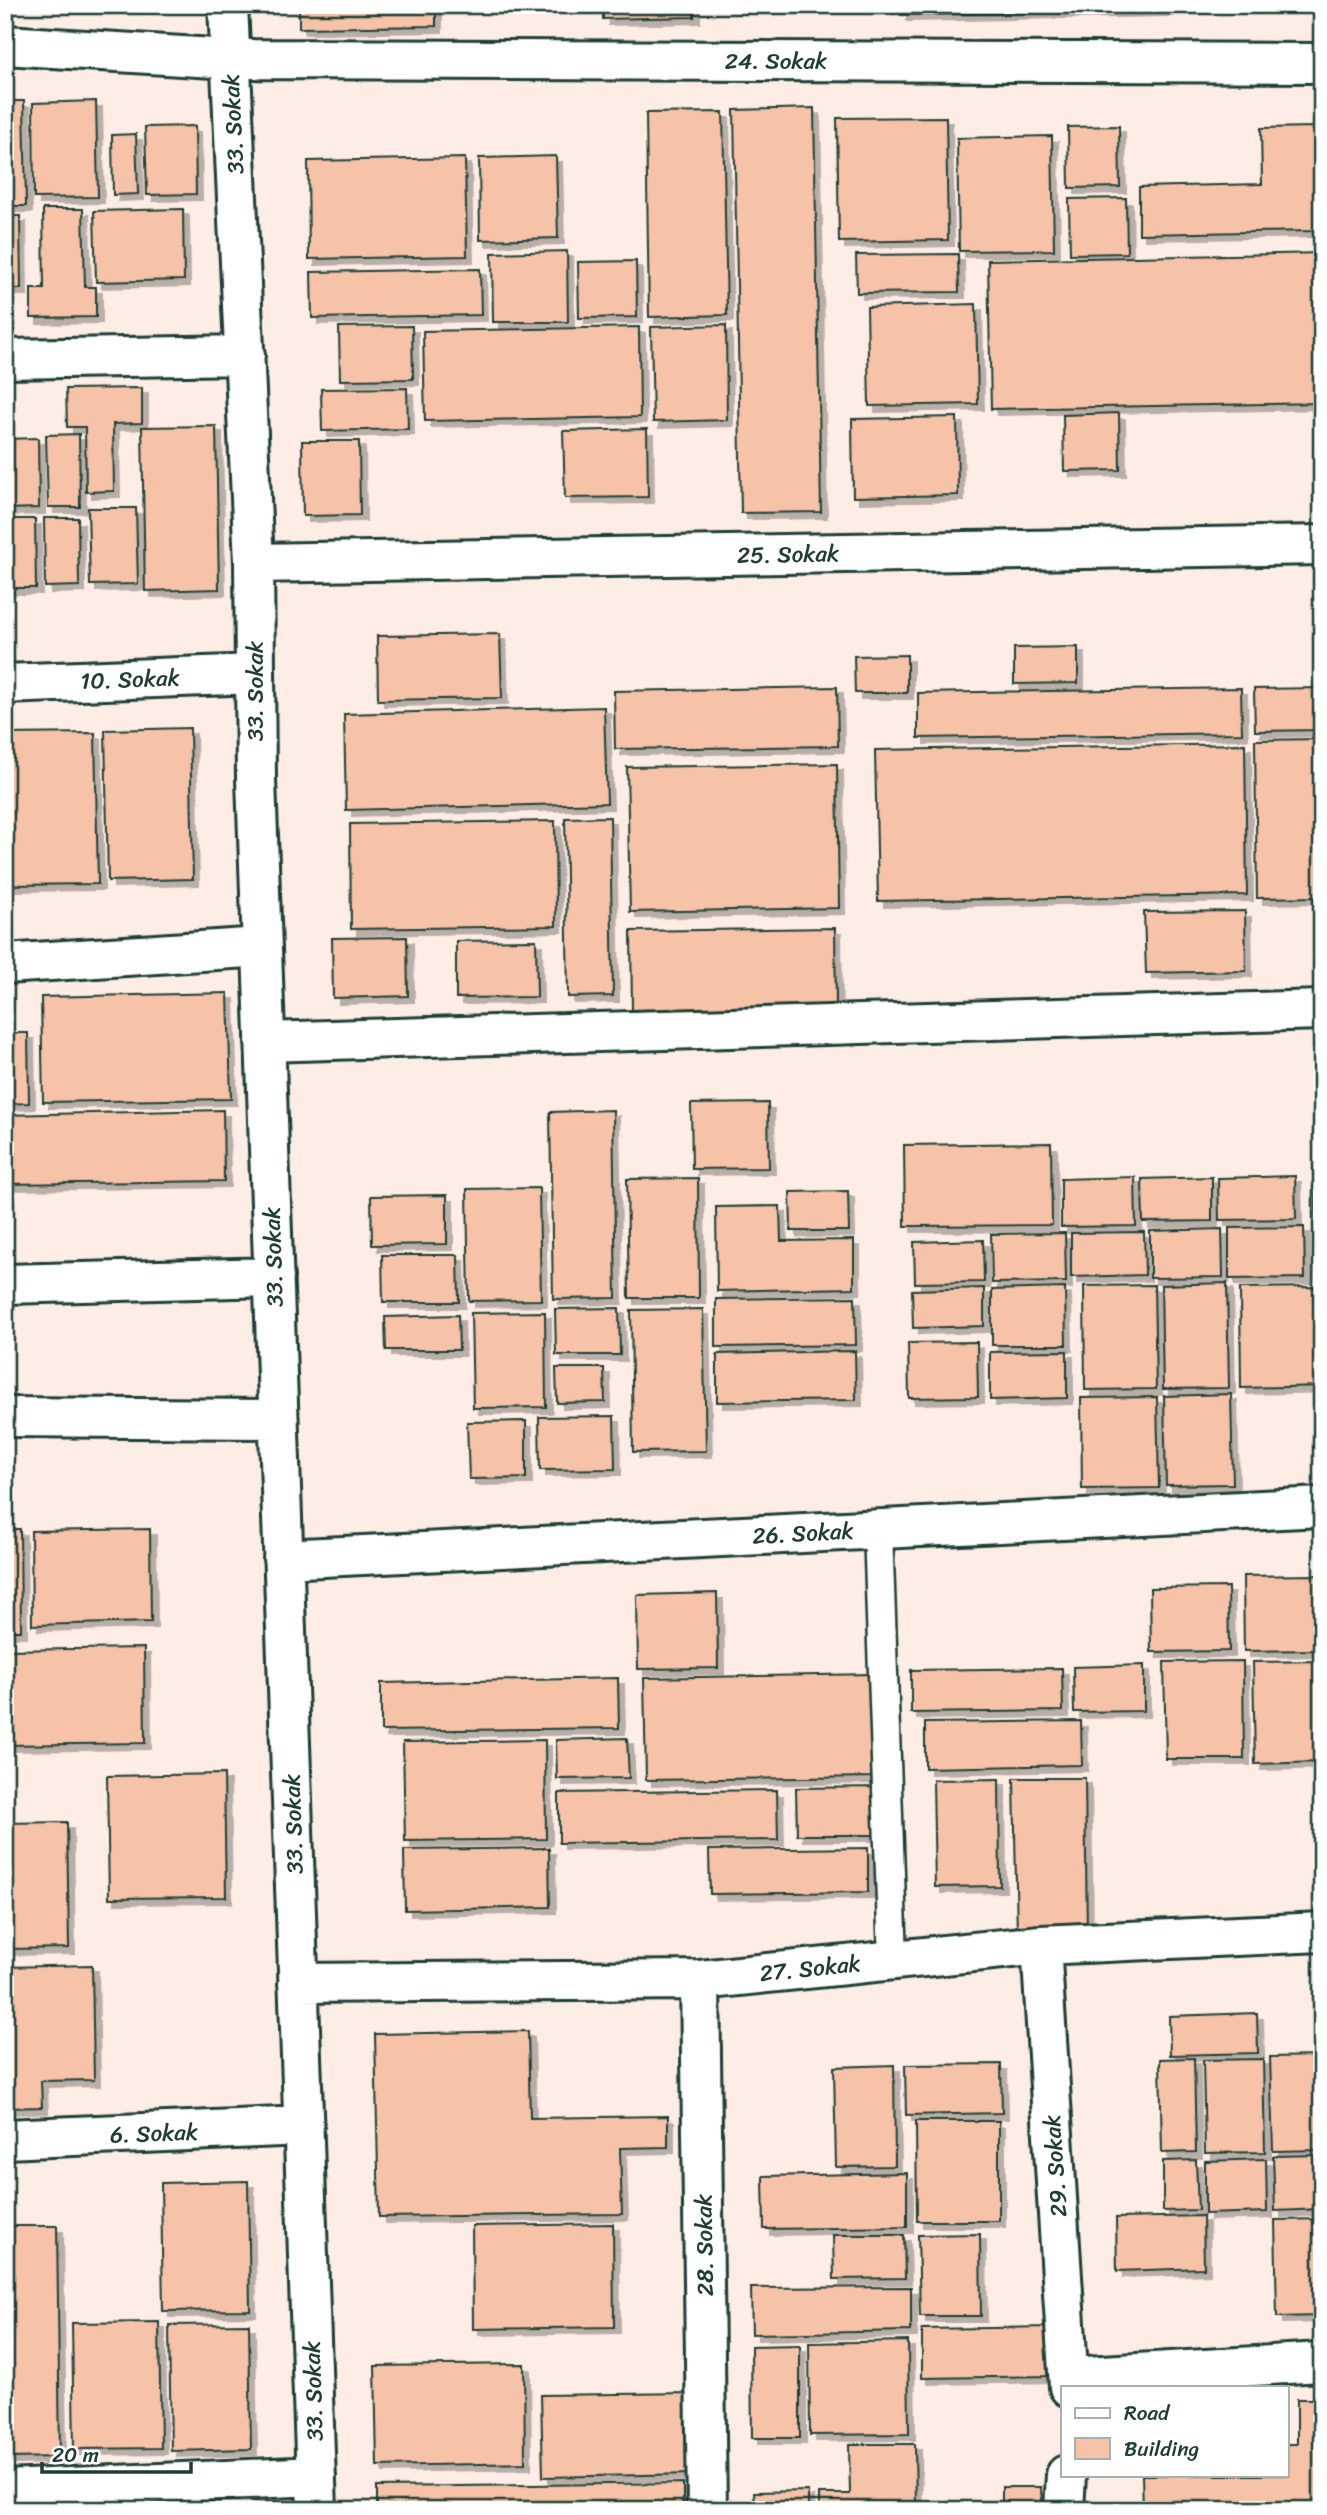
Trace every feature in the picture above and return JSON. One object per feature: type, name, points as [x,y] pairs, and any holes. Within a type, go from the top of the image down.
[{"type":"street","name":"33. Sokak","points":[[228,5],[254,563],[256,779],[316,2493]]},
{"type":"street","name":"24. Sokak","points":[[5,45],[230,59],[1322,63]]},
{"type":"street","points":[[5,359],[245,355]]},
{"type":"street","name":"25. Sokak","points":[[254,563],[1322,545]]},
{"type":"street","name":"10. Sokak","points":[[5,684],[255,674]]},
{"type":"street","points":[[5,964],[262,947]]},
{"type":"street","points":[[265,1042],[1322,1010]]},
{"type":"street","points":[[5,1284],[274,1277]]},
{"type":"street","points":[[5,1417],[278,1419]]},
{"type":"street","name":"26. Sokak","points":[[284,1559],[1322,1507]]},
{"type":"street","name":"27. Sokak","points":[[298,1983],[700,1980],[1041,1945],[1322,1932]]},
{"type":"street","name":"29. Sokak","points":[[1041,1945],[1069,2382]]},
{"type":"street","name":"28. Sokak","points":[[700,1980],[707,2510]]},
{"type":"street","name":"6. Sokak","points":[[5,2139],[303,2126]]},
{"type":"street","points":[[1069,2382],[1322,2362]]},
{"type":"street","points":[[1064,2510],[1066,2476]]},
{"type":"street","points":[[5,2490],[316,2493]]},
{"type":"lane","points":[[877,1530],[893,1959]]},
{"type":"building","points":[[299,5],[436,5],[436,26],[299,28]]},
{"type":"building","points":[[603,5],[694,5],[694,17],[603,19]]},
{"type":"building","points":[[901,5],[1166,5],[1166,10],[901,15]]},
{"type":"building","points":[[5,101],[24,101],[26,206],[5,206]]},
{"type":"building","points":[[96,101],[98,197],[34,198],[33,103]]},
{"type":"building","points":[[814,108],[821,512],[741,513],[734,110]]},
{"type":"building","points":[[723,112],[727,315],[649,317],[646,113]]},
{"type":"building","points":[[946,117],[948,240],[839,242],[837,118]]},
{"type":"building","points":[[195,126],[196,194],[147,195],[145,127]]},
{"type":"building","points":[[1119,126],[1120,187],[1069,188],[1068,127]]},
{"type":"building","points":[[1315,127],[1317,231],[1139,234],[1139,187],[1262,184],[1261,128]]},
{"type":"building","points":[[136,134],[138,194],[113,195],[112,135]]},
{"type":"building","points":[[1052,136],[1054,250],[959,251],[957,138]]},
{"type":"building","points":[[556,156],[558,238],[480,240],[479,158]]},
{"type":"building","points":[[465,158],[467,256],[309,259],[308,161]]},
{"type":"building","points":[[1126,198],[1127,253],[1070,254],[1069,199]]},
{"type":"building","points":[[43,209],[83,209],[85,287],[96,287],[96,317],[31,318],[31,289],[44,289]]},
{"type":"building","points":[[183,209],[184,280],[96,282],[94,211]]},
{"type":"building","points":[[5,216],[20,216],[21,289],[5,289]]},
{"type":"building","points":[[567,251],[568,322],[493,322],[492,253]]},
{"type":"building","points":[[1322,253],[1322,403],[991,409],[988,260]]},
{"type":"building","points":[[958,254],[959,292],[857,293],[856,255]]},
{"type":"building","points":[[636,261],[637,317],[579,318],[578,262]]},
{"type":"building","points":[[480,269],[481,315],[312,318],[311,272]]},
{"type":"building","points":[[976,304],[978,404],[869,406],[867,307]]},
{"type":"building","points":[[726,325],[727,420],[653,422],[651,327]]},
{"type":"building","points":[[412,326],[413,379],[340,380],[339,327]]},
{"type":"building","points":[[639,327],[640,417],[425,421],[423,331]]},
{"type":"building","points":[[142,388],[142,423],[113,424],[114,491],[86,492],[85,427],[67,427],[66,389]]},
{"type":"building","points":[[407,388],[408,429],[322,431],[321,389]]},
{"type":"building","points":[[1119,413],[1120,470],[1064,471],[1063,415]]},
{"type":"building","points":[[957,417],[958,495],[853,497],[852,419]]},
{"type":"building","points":[[216,426],[219,589],[145,591],[142,427]]},
{"type":"building","points":[[647,429],[648,497],[565,498],[563,431]]},
{"type":"building","points":[[79,434],[80,507],[48,507],[46,435]]},
{"type":"building","points":[[38,438],[39,508],[5,509],[5,439]]},
{"type":"building","points":[[302,441],[359,441],[360,515],[303,516]]},
{"type":"building","points":[[88,508],[136,508],[138,584],[90,585]]},
{"type":"building","points":[[44,518],[78,518],[79,586],[45,587]]},
{"type":"building","points":[[5,519],[35,519],[36,588],[5,588]]},
{"type":"building","points":[[500,634],[502,698],[378,700],[377,636]]},
{"type":"building","points":[[1078,647],[1078,683],[1014,684],[1014,648]]},
{"type":"building","points":[[907,655],[907,693],[855,693],[854,656]]},
{"type":"building","points":[[837,687],[838,746],[615,749],[614,691]]},
{"type":"building","points":[[1241,688],[1242,733],[918,738],[918,693]]},
{"type":"building","points":[[1322,688],[1322,730],[1255,731],[1254,689]]},
{"type":"building","points":[[604,707],[607,803],[346,810],[344,714]]},
{"type":"building","points":[[190,728],[193,879],[108,881],[105,730]]},
{"type":"building","points":[[95,733],[98,884],[5,885],[5,734]]},
{"type":"building","points":[[1322,739],[1322,897],[1257,898],[1255,740]]},
{"type":"building","points":[[1245,744],[1247,895],[878,901],[875,750]]},
{"type":"building","points":[[837,764],[839,908],[630,912],[627,767]]},
{"type":"building","points":[[610,817],[613,996],[568,997],[565,818]]},
{"type":"building","points":[[555,821],[556,926],[351,929],[350,824]]},
{"type":"building","points":[[1245,911],[1246,971],[1146,973],[1144,912]]},
{"type":"building","points":[[835,928],[836,1007],[632,1010],[631,931]]},
{"type":"building","points":[[407,937],[408,996],[333,998],[332,938]]},
{"type":"building","points":[[536,940],[537,997],[456,998],[456,941]]},
{"type":"building","points":[[228,993],[231,1099],[43,1102],[41,997]]},
{"type":"building","points":[[5,1033],[28,1033],[29,1103],[5,1104]]},
{"type":"building","points":[[768,1103],[769,1168],[692,1169],[691,1104]]},
{"type":"building","points":[[223,1110],[224,1181],[5,1184],[5,1115]]},
{"type":"building","points":[[613,1110],[616,1298],[553,1299],[550,1112]]},
{"type":"building","points":[[1051,1143],[1052,1225],[905,1226],[904,1145]]},
{"type":"building","points":[[1322,1173],[1322,1278],[1316,1279],[1315,1174]]},
{"type":"building","points":[[1295,1176],[1296,1219],[1219,1220],[1218,1178]]},
{"type":"building","points":[[1135,1177],[1136,1226],[1061,1227],[1061,1179]]},
{"type":"building","points":[[1212,1177],[1212,1221],[1143,1222],[1142,1179]]},
{"type":"building","points":[[698,1178],[699,1298],[629,1298],[627,1179]]},
{"type":"building","points":[[539,1188],[541,1300],[469,1301],[467,1189]]},
{"type":"building","points":[[848,1191],[849,1231],[791,1231],[790,1192]]},
{"type":"building","points":[[447,1195],[447,1244],[372,1245],[371,1196]]},
{"type":"building","points":[[780,1206],[781,1241],[854,1240],[854,1288],[717,1291],[716,1207]]},
{"type":"building","points":[[1304,1227],[1305,1278],[1229,1279],[1229,1228]]},
{"type":"building","points":[[1222,1229],[1223,1277],[1150,1278],[1150,1231]]},
{"type":"building","points":[[1144,1232],[1145,1275],[1071,1277],[1071,1233]]},
{"type":"building","points":[[1065,1233],[1066,1282],[992,1283],[991,1234]]},
{"type":"building","points":[[983,1240],[984,1282],[915,1283],[914,1242]]},
{"type":"building","points":[[382,1255],[458,1255],[459,1302],[383,1302]]},
{"type":"building","points":[[1227,1283],[1229,1388],[1163,1389],[1161,1285]]},
{"type":"building","points":[[1154,1285],[1156,1389],[1085,1390],[1084,1286]]},
{"type":"building","points":[[1322,1287],[1322,1386],[1241,1388],[1240,1288]]},
{"type":"building","points":[[984,1288],[984,1326],[913,1328],[912,1290]]},
{"type":"building","points":[[1065,1288],[1066,1345],[992,1345],[992,1290]]},
{"type":"building","points":[[855,1297],[856,1345],[716,1347],[716,1299]]},
{"type":"building","points":[[619,1308],[620,1355],[556,1355],[555,1309]]},
{"type":"building","points":[[703,1309],[706,1451],[633,1452],[631,1310]]},
{"type":"building","points":[[545,1312],[546,1407],[473,1408],[471,1313]]},
{"type":"building","points":[[458,1315],[459,1350],[386,1350],[385,1317]]},
{"type":"building","points":[[977,1342],[978,1397],[909,1398],[908,1343]]},
{"type":"building","points":[[855,1351],[856,1400],[717,1402],[717,1354]]},
{"type":"building","points":[[1067,1351],[1067,1398],[990,1400],[990,1352]]},
{"type":"building","points":[[556,1368],[604,1368],[605,1402],[557,1403]]},
{"type":"building","points":[[1231,1394],[1233,1484],[1166,1485],[1164,1396]]},
{"type":"building","points":[[1157,1397],[1159,1488],[1082,1489],[1081,1398]]},
{"type":"building","points":[[614,1416],[615,1469],[540,1470],[539,1417]]},
{"type":"building","points":[[526,1421],[526,1478],[469,1479],[467,1422]]},
{"type":"building","points":[[5,1529],[20,1529],[21,1631],[5,1631]]},
{"type":"building","points":[[150,1529],[151,1622],[32,1625],[31,1531]]},
{"type":"building","points":[[1322,1575],[1322,1650],[1244,1651],[1243,1576]]},
{"type":"building","points":[[1228,1587],[1229,1651],[1151,1652],[1150,1588]]},
{"type":"building","points":[[717,1593],[718,1668],[638,1669],[637,1595]]},
{"type":"building","points":[[144,1648],[145,1743],[5,1745],[5,1650]]},
{"type":"building","points":[[1243,1661],[1244,1759],[1166,1759],[1164,1662]]},
{"type":"building","points":[[1322,1661],[1322,1762],[1255,1764],[1253,1662]]},
{"type":"building","points":[[1144,1665],[1144,1711],[1074,1712],[1073,1667]]},
{"type":"building","points":[[1062,1668],[1063,1711],[911,1713],[911,1670]]},
{"type":"building","points":[[874,1674],[876,1777],[646,1780],[644,1678]]},
{"type":"building","points":[[618,1678],[619,1728],[381,1731],[381,1683]]},
{"type":"building","points":[[1081,1721],[1082,1765],[925,1768],[925,1723]]},
{"type":"building","points":[[627,1738],[629,1778],[557,1779],[556,1740]]},
{"type":"building","points":[[545,1740],[546,1839],[405,1841],[403,1742]]},
{"type":"building","points":[[224,1774],[226,1897],[109,1898],[107,1776]]},
{"type":"building","points":[[1014,1778],[1085,1778],[1087,1935],[1017,1937]]},
{"type":"building","points":[[999,1779],[1000,1886],[935,1887],[933,1780]]},
{"type":"building","points":[[884,1787],[885,1835],[797,1835],[796,1788]]},
{"type":"building","points":[[777,1790],[778,1840],[559,1843],[559,1793]]},
{"type":"building","points":[[67,1822],[69,1948],[5,1949],[5,1823]]},
{"type":"building","points":[[549,1848],[550,1907],[405,1910],[404,1850]]},
{"type":"building","points":[[868,1848],[868,1892],[710,1894],[709,1850]]},
{"type":"building","points":[[92,1965],[94,2080],[41,2081],[42,2107],[5,2108],[5,1967]]},
{"type":"building","points":[[1257,2013],[1258,2053],[1170,2055],[1169,2016]]},
{"type":"building","points":[[528,2031],[530,2118],[668,2116],[668,2147],[620,2148],[622,2214],[379,2217],[375,2034]]},
{"type":"building","points":[[1322,2056],[1322,2150],[1273,2151],[1270,2057]]},
{"type":"building","points":[[1194,2058],[1196,2152],[1162,2153],[1160,2059]]},
{"type":"building","points":[[1263,2059],[1265,2152],[1205,2153],[1203,2060]]},
{"type":"building","points":[[1001,2064],[1002,2113],[906,2115],[905,2065]]},
{"type":"building","points":[[894,2065],[895,2166],[836,2167],[834,2067]]},
{"type":"building","points":[[916,2121],[999,2121],[999,2221],[917,2221]]},
{"type":"building","points":[[1322,2155],[1322,2209],[1275,2211],[1273,2156]]},
{"type":"building","points":[[1266,2159],[1267,2212],[1205,2214],[1205,2161]]},
{"type":"building","points":[[1196,2160],[1198,2210],[1163,2211],[1163,2161]]},
{"type":"building","points":[[907,2173],[907,2227],[764,2229],[763,2176]]},
{"type":"building","points":[[248,2181],[250,2310],[163,2311],[161,2183]]},
{"type":"building","points":[[1203,2216],[1204,2268],[1117,2271],[1116,2218]]},
{"type":"building","points":[[1322,2219],[1322,2316],[1277,2317],[1275,2220]]},
{"type":"building","points":[[613,2224],[614,2327],[473,2329],[472,2226]]},
{"type":"building","points":[[6,2226],[57,2226],[60,2457],[10,2458]]},
{"type":"building","points":[[980,2234],[981,2316],[920,2316],[918,2235]]},
{"type":"building","points":[[833,2235],[904,2235],[905,2278],[834,2279]]},
{"type":"building","points":[[911,2287],[911,2331],[752,2334],[751,2288]]},
{"type":"building","points":[[159,2322],[161,2448],[74,2449],[72,2323]]},
{"type":"building","points":[[249,2324],[251,2449],[171,2451],[169,2325]]},
{"type":"building","points":[[1056,2327],[1057,2376],[922,2378],[922,2329]]},
{"type":"building","points":[[908,2341],[909,2434],[810,2435],[809,2343]]},
{"type":"building","points":[[800,2345],[800,2438],[752,2438],[751,2346]]},
{"type":"building","points":[[524,2364],[525,2463],[377,2466],[375,2366]]},
{"type":"building","points":[[692,2393],[694,2474],[543,2477],[541,2395]]},
{"type":"building","points":[[1297,2399],[1322,2399],[1322,2510],[1143,2510],[1142,2476],[1288,2476],[1288,2444],[1297,2444]]},
{"type":"building","points":[[849,2444],[915,2444],[916,2510],[819,2510],[819,2494],[850,2494]]},
{"type":"building","points":[[683,2483],[683,2510],[377,2510],[377,2487]]},
{"type":"building","points":[[1002,2487],[1041,2487],[1042,2510],[1002,2510]]},
{"type":"building","points":[[808,2491],[808,2510],[755,2510],[754,2492]]}]
